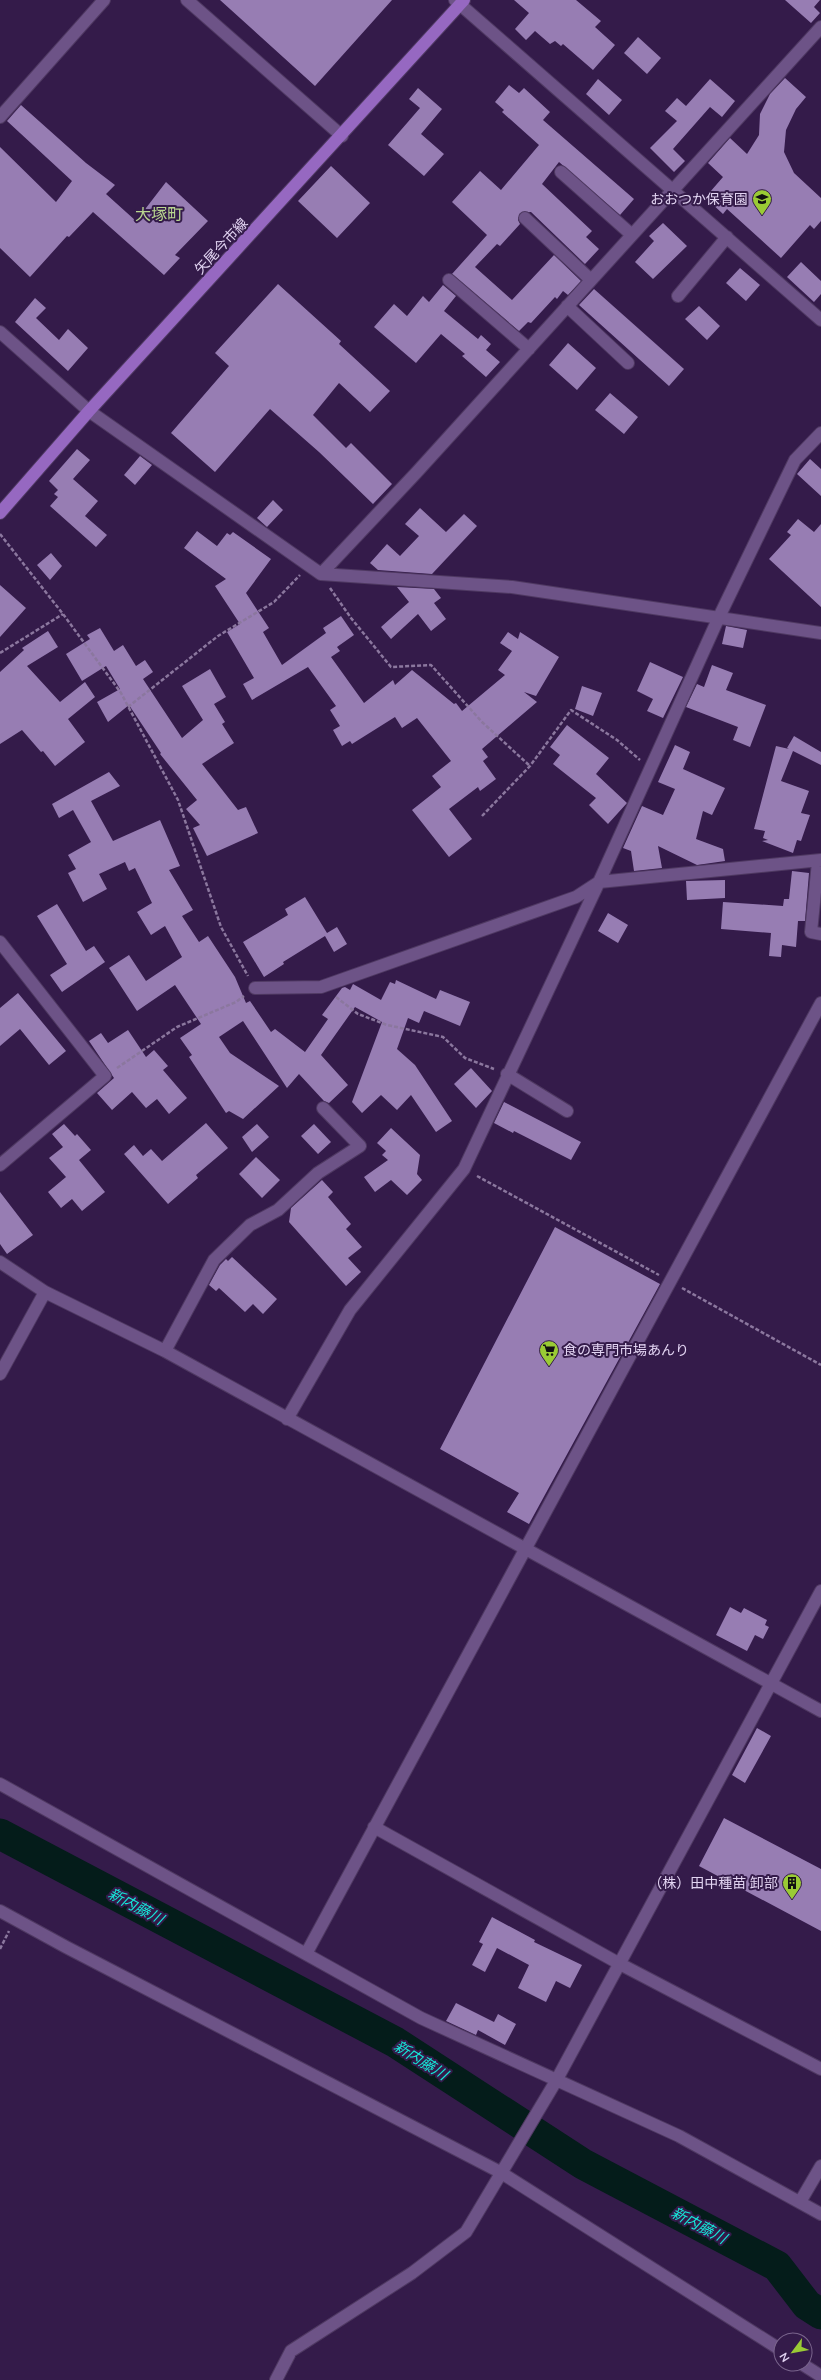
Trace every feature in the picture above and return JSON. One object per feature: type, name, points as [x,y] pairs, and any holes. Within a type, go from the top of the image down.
[{"type":"main road","name":"矢尾今市線","points":[[0,513],[89,411],[342,136],[460,1]]},
{"type":"street","points":[[0,117],[104,0]]},
{"type":"street","points":[[187,0],[342,136]]},
{"type":"street","points":[[460,1],[821,320]]},
{"type":"street","points":[[321,574],[529,349],[821,27]]},
{"type":"street","points":[[561,172],[632,235]]},
{"type":"street","points":[[525,218],[591,280]]},
{"type":"street","points":[[678,296],[727,237]]},
{"type":"street","points":[[449,280],[529,349]]},
{"type":"street","points":[[567,306],[628,363]]},
{"type":"street","points":[[0,332],[89,411],[321,574],[512,587],[821,633]]},
{"type":"street","points":[[287,1419],[350,1310],[464,1169],[507,1074],[599,882],[719,617],[795,460],[821,434]]},
{"type":"street","points":[[255,988],[321,987],[576,897],[599,882],[735,867],[819,861],[811,932],[821,934]]},
{"type":"street","points":[[0,942],[105,1076],[0,1165]]},
{"type":"street","points":[[306,1954],[821,1004]]},
{"type":"street","points":[[507,1074],[567,1111]]},
{"type":"street","points":[[165,1351],[214,1260],[250,1225],[278,1210],[318,1173],[360,1146],[324,1108]]},
{"type":"street","points":[[0,1262],[46,1292],[165,1351],[821,1712]]},
{"type":"street","points":[[0,1374],[46,1292]]},
{"type":"street","points":[[276,2380],[291,2351],[412,2273],[466,2232],[500,2172],[512,2157],[553,2086],[772,1685],[821,1591]]},
{"type":"street","points":[[0,1784],[421,2018],[553,2086],[679,2136],[821,2214]]},
{"type":"street","points":[[374,1827],[620,1964],[821,2069]]},
{"type":"street","points":[[0,1911],[500,2172],[773,2345]]},
{"type":"street","points":[[800,2202],[821,2166]]},
{"type":"path","points":[[0,534],[63,614],[120,693],[128,707],[178,800],[221,927],[255,988],[236,1002],[177,1027],[105,1076]]},
{"type":"path","points":[[128,707],[218,636],[274,602],[309,566]]},
{"type":"path","points":[[321,574],[351,618],[391,667],[431,665],[482,722],[530,766]]},
{"type":"path","points":[[0,653],[63,614]]},
{"type":"path","points":[[482,816],[530,766],[571,710],[617,740],[650,769]]},
{"type":"path","points":[[321,987],[358,1014],[387,1025],[443,1037],[465,1058],[507,1074]]},
{"type":"path","points":[[464,1169],[821,1364]]},
{"type":"path","points":[[0,1949],[16,1919]]},
{"type":"building","points":[[220,0],[392,0],[315,86]]},
{"type":"building","points":[[514,0],[576,0],[601,21],[595,27],[615,45],[593,70],[563,44],[561,46],[555,41],[550,44],[535,31],[526,40],[515,29],[529,13]]},
{"type":"building","points":[[785,0],[820,0],[814,7],[820,13],[811,23]]},
{"type":"building","points":[[638,37],[661,58],[647,74],[624,53]]},
{"type":"building","points":[[785,78],[806,97],[796,109],[786,130],[784,152],[794,173],[821,198],[821,221],[814,229],[810,225],[781,258],[727,209],[723,214],[709,201],[714,195],[710,192],[723,177],[708,163],[730,138],[747,154],[759,135],[760,114],[770,94]]},
{"type":"building","points":[[598,79],[622,100],[609,115],[586,94]]},
{"type":"building","points":[[710,79],[735,101],[722,117],[710,107],[673,149],[685,161],[674,172],[650,148],[677,121],[665,111],[677,98],[686,106]]},
{"type":"building","points":[[509,85],[519,93],[524,88],[550,112],[543,120],[634,199],[620,215],[559,162],[542,184],[592,231],[586,237],[599,249],[585,264],[531,212],[520,213],[518,220],[520,224],[500,246],[497,244],[475,267],[512,300],[554,255],[581,281],[568,295],[563,291],[557,299],[555,297],[531,323],[528,322],[519,331],[452,274],[487,235],[452,202],[480,171],[501,190],[539,145],[502,112],[504,110],[495,102]]},
{"type":"building","points":[[418,88],[442,109],[421,134],[444,154],[424,176],[388,145],[420,108],[409,99]]},
{"type":"building","points":[[21,105],[86,163],[115,185],[106,194],[136,221],[166,182],[208,221],[175,255],[180,258],[164,275],[93,212],[69,237],[67,236],[30,277],[0,248],[0,147],[56,202],[72,181],[7,121]]},
{"type":"building","points":[[331,166],[370,203],[337,238],[298,201]]},
{"type":"building","points":[[663,223],[687,246],[653,279],[635,262],[654,241],[649,236]]},
{"type":"building","points":[[801,262],[821,281],[821,294],[814,302],[787,277]]},
{"type":"building","points":[[740,268],[760,285],[746,301],[726,283]]},
{"type":"building","points":[[278,284],[341,341],[339,344],[390,391],[370,412],[339,383],[313,415],[346,448],[351,443],[392,484],[373,504],[319,452],[270,409],[215,472],[171,433],[229,366],[215,353]]},
{"type":"building","points":[[443,285],[456,296],[444,311],[478,339],[481,335],[491,344],[486,350],[500,362],[486,377],[462,356],[465,354],[441,334],[416,363],[374,327],[394,304],[407,316],[423,296],[429,302]]},
{"type":"building","points":[[594,289],[684,369],[669,386],[579,305]]},
{"type":"building","points":[[35,298],[46,308],[36,318],[59,340],[68,329],[88,348],[68,371],[15,322]]},
{"type":"building","points":[[699,306],[720,326],[707,340],[685,319]]},
{"type":"building","points":[[568,343],[596,368],[577,390],[549,365]]},
{"type":"building","points":[[610,393],[638,417],[624,434],[595,410]]},
{"type":"building","points":[[77,449],[90,460],[73,479],[98,501],[85,516],[107,535],[96,547],[50,506],[58,497],[54,494],[58,490],[49,481]]},
{"type":"building","points":[[140,456],[152,465],[135,485],[124,475]]},
{"type":"building","points":[[810,459],[821,469],[821,496],[797,474]]},
{"type":"building","points":[[273,500],[283,510],[267,527],[257,518]]},
{"type":"building","points":[[420,508],[446,532],[464,514],[477,526],[432,574],[378,570],[370,563],[387,544],[400,556],[419,536],[405,524]]},
{"type":"building","points":[[798,519],[814,532],[821,524],[821,607],[769,559],[791,535],[787,532]]},
{"type":"building","points":[[197,531],[217,546],[227,533],[230,535],[233,532],[271,559],[246,593],[269,628],[263,632],[282,665],[326,633],[323,628],[341,616],[354,635],[337,647],[340,651],[331,657],[364,703],[393,680],[395,685],[412,670],[454,704],[456,703],[462,711],[505,675],[498,670],[512,651],[500,643],[508,632],[518,639],[520,632],[559,657],[536,696],[524,692],[537,702],[482,749],[488,757],[483,761],[496,779],[480,791],[478,787],[449,809],[472,839],[449,857],[412,810],[441,787],[432,776],[451,761],[417,718],[402,728],[395,717],[352,744],[350,741],[342,746],[333,730],[340,726],[330,710],[336,706],[308,667],[252,700],[243,684],[254,678],[227,632],[240,624],[215,586],[226,579],[184,548]]},
{"type":"building","points":[[51,553],[62,566],[50,580],[37,565]]},
{"type":"building","points":[[0,585],[26,608],[0,637]]},
{"type":"building","points":[[397,587],[434,589],[441,598],[434,603],[446,619],[431,631],[418,614],[391,639],[381,627],[409,602]]},
{"type":"building","points":[[726,626],[747,630],[743,648],[722,644]]},
{"type":"building","points":[[100,628],[114,651],[123,645],[136,666],[145,660],[153,672],[143,679],[182,738],[203,720],[182,686],[210,669],[226,697],[214,704],[225,722],[222,724],[234,743],[202,764],[238,810],[246,807],[258,833],[207,856],[193,828],[200,825],[186,809],[197,800],[160,754],[161,753],[129,705],[108,722],[97,702],[120,689],[106,666],[82,681],[66,654],[90,639],[87,635]]},
{"type":"building","points":[[48,631],[58,647],[27,666],[60,702],[85,682],[95,697],[68,719],[85,742],[55,766],[43,751],[41,752],[22,730],[0,744],[0,672],[24,650],[22,648]]},
{"type":"building","points":[[650,662],[683,677],[663,718],[647,711],[653,699],[637,691]]},
{"type":"building","points":[[712,665],[733,673],[726,690],[766,705],[750,747],[733,740],[738,727],[686,707],[697,684],[704,687]]},
{"type":"building","points":[[582,686],[602,693],[593,716],[575,709]]},
{"type":"building","points":[[567,725],[609,758],[596,774],[627,803],[608,824],[589,805],[596,798],[553,764],[560,755],[550,747]]},
{"type":"building","points":[[794,736],[821,752],[821,765],[793,751],[781,781],[809,791],[801,813],[810,815],[801,841],[797,840],[793,853],[762,841],[768,840],[763,838],[765,831],[754,829],[776,746],[789,749],[787,748]]},
{"type":"building","points":[[675,745],[690,752],[683,769],[725,788],[712,815],[703,811],[696,839],[723,849],[725,861],[697,865],[658,846],[662,868],[634,871],[631,851],[623,848],[642,806],[663,815],[675,789],[658,782]]},
{"type":"building","points":[[109,772],[120,786],[91,801],[113,841],[160,820],[180,866],[169,870],[193,910],[182,916],[199,942],[208,936],[235,977],[246,1003],[250,1001],[271,1032],[275,1029],[305,1052],[328,1019],[322,1015],[342,988],[345,987],[350,990],[353,984],[381,1000],[390,982],[395,984],[396,980],[436,999],[440,990],[470,1002],[460,1026],[424,1011],[419,1023],[408,1018],[397,1049],[415,1065],[452,1121],[436,1132],[411,1095],[397,1110],[381,1095],[362,1113],[352,1102],[382,1022],[355,1007],[321,1055],[348,1085],[329,1103],[324,1101],[299,1074],[287,1088],[243,1021],[219,1037],[230,1053],[279,1086],[243,1119],[229,1111],[226,1113],[189,1057],[192,1055],[180,1038],[201,1024],[175,985],[137,1011],[109,968],[129,955],[146,981],[182,957],[165,926],[151,935],[137,912],[152,903],[135,868],[129,871],[125,862],[99,874],[107,889],[83,902],[68,873],[76,869],[68,855],[91,842],[73,810],[59,818],[52,804]]},
{"type":"building","points":[[792,871],[809,873],[805,921],[798,921],[796,947],[782,945],[781,957],[769,956],[771,933],[721,929],[723,902],[783,906],[784,899],[789,899]]},
{"type":"building","points":[[725,880],[725,898],[687,900],[686,881]]},
{"type":"building","points":[[305,897],[327,933],[337,927],[347,944],[334,952],[325,936],[283,962],[284,964],[264,977],[243,942],[288,915],[285,909]]},
{"type":"building","points":[[57,904],[86,951],[94,946],[105,962],[62,992],[50,975],[67,964],[37,916]]},
{"type":"building","points":[[608,913],[628,925],[618,943],[598,931]]},
{"type":"building","points":[[18,993],[66,1051],[49,1065],[20,1029],[0,1046],[0,1008]]},
{"type":"building","points":[[128,1030],[146,1057],[154,1050],[168,1066],[163,1070],[187,1098],[169,1114],[157,1099],[146,1108],[132,1092],[112,1110],[97,1093],[114,1078],[89,1041],[101,1033],[108,1043]]},
{"type":"building","points":[[471,1068],[492,1091],[476,1108],[454,1084]]},
{"type":"building","points":[[504,1102],[581,1142],[571,1160],[514,1131],[513,1133],[494,1123]]},
{"type":"building","points":[[206,1123],[228,1148],[196,1175],[198,1178],[168,1204],[124,1154],[134,1145],[143,1156],[151,1149],[162,1161]]},
{"type":"building","points":[[64,1124],[75,1136],[77,1134],[91,1150],[79,1160],[105,1192],[82,1211],[72,1199],[61,1208],[48,1192],[66,1177],[49,1158],[63,1147],[52,1134]]},
{"type":"building","points":[[257,1124],[269,1137],[252,1152],[242,1137]]},
{"type":"building","points":[[314,1124],[331,1142],[318,1154],[301,1136]]},
{"type":"building","points":[[391,1128],[420,1155],[417,1174],[422,1180],[407,1195],[391,1180],[375,1192],[364,1177],[388,1160],[382,1155],[386,1151],[377,1143]]},
{"type":"building","points":[[256,1157],[280,1180],[262,1198],[239,1174]]},
{"type":"building","points":[[322,1180],[333,1192],[328,1197],[351,1224],[346,1229],[362,1247],[348,1258],[361,1272],[346,1286],[289,1222],[291,1208]]},
{"type":"building","points":[[0,1192],[33,1235],[7,1254],[0,1244]]},
{"type":"building","name":"食の専門市場あんり","points":[[555,1227],[660,1284],[529,1524],[507,1512],[519,1493],[440,1449]]},
{"type":"building","points":[[232,1257],[277,1299],[263,1314],[253,1304],[245,1312],[219,1288],[216,1291],[209,1285],[220,1265],[226,1259],[228,1261]]},
{"type":"building","points":[[730,1607],[741,1613],[744,1608],[767,1620],[765,1625],[769,1627],[763,1639],[755,1635],[747,1651],[716,1635]]},
{"type":"building","points":[[757,1728],[771,1736],[745,1783],[732,1775]]},
{"type":"building","name":"（株）田中種苗 卸部","points":[[724,1818],[821,1869],[821,1931],[699,1866]]},
{"type":"building","points":[[492,1917],[535,1940],[534,1942],[582,1965],[570,1988],[556,1981],[546,2002],[518,1988],[529,1965],[497,1948],[485,1972],[472,1965],[483,1944],[479,1942]]},
{"type":"building","points":[[456,2003],[494,2022],[498,2014],[516,2024],[505,2045],[478,2030],[476,2035],[446,2021]]},
{"type":"waterway","name":"新内藤川","points":[[0,1834],[395,2042],[583,2164],[777,2266],[807,2305],[821,2314]]},
{"type":"place","name":"おおつか保育園","points":[[762,216]]},
{"type":"place","name":"食の専門市場あんり","points":[[549,1367]]},
{"type":"place","name":"（株）田中種苗 卸部","points":[[792,1900]]},
{"type":"district","name":"大塚町","points":[[159,214]]}]
